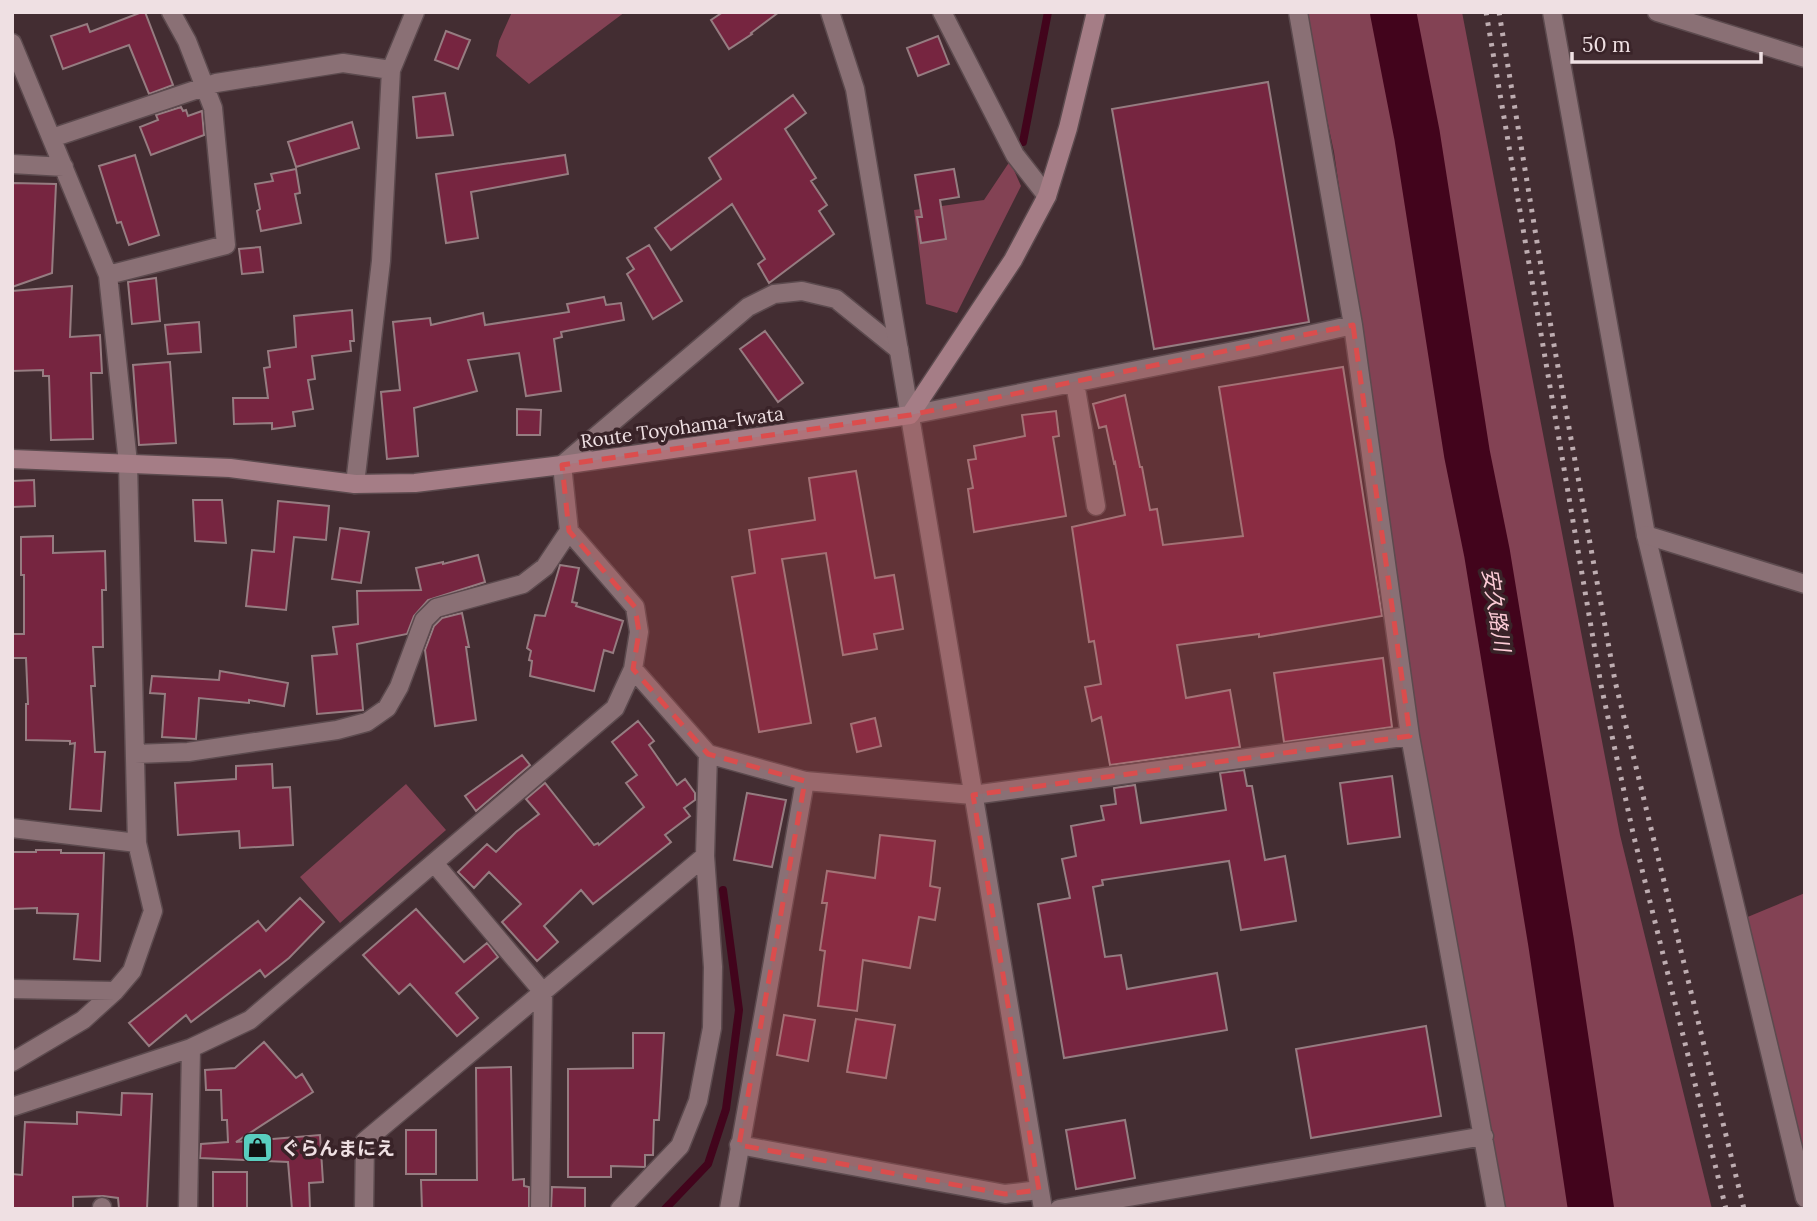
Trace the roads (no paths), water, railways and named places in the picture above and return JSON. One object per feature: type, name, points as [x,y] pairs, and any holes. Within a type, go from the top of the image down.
[{"type":"main road","points":[[910,415],[1013,260],[1047,196],[1068,128],[1096,12]]},
{"type":"main road","name":"Route Toyohama-Iwata","points":[[12,459],[230,468],[355,484],[415,483],[562,465],[910,415]]},
{"type":"street","points":[[108,275],[226,245],[214,108],[187,41],[171,12]]},
{"type":"street","points":[[355,484],[381,261],[391,69],[415,12]]},
{"type":"street","points":[[830,12],[855,89],[1043,1209]]},
{"type":"street","points":[[942,12],[1015,155],[1047,196]]},
{"type":"street","points":[[1298,12],[1353,325],[1410,736],[1496,1209]]},
{"type":"street","points":[[1552,12],[1646,535],[1805,1198]]},
{"type":"street","points":[[1657,12],[1805,58]]},
{"type":"street","points":[[12,43],[108,275],[128,463],[138,843],[153,911],[132,971],[115,991],[83,1020],[12,1062]]},
{"type":"street","points":[[52,138],[205,87],[343,63],[391,69]]},
{"type":"street","points":[[12,164],[64,167]]},
{"type":"street","points":[[12,1107],[191,1048],[250,1020],[615,708],[633,669],[639,632],[635,607],[569,531],[562,465],[748,307],[774,294],[802,291],[836,299],[900,350]]},
{"type":"street","points":[[910,415],[1353,325]]},
{"type":"street","points":[[1075,383],[1096,506]]},
{"type":"street","points":[[135,754],[188,752],[337,730],[367,722],[387,708],[399,687],[424,620],[436,608],[523,584],[545,567],[569,531]]},
{"type":"street","points":[[1646,535],[1805,584]]},
{"type":"street","points":[[633,669],[708,754],[805,781],[973,795],[1410,736]]},
{"type":"street","points":[[620,1209],[680,1146],[698,1101],[712,1028],[713,967],[705,856],[708,754]]},
{"type":"street","points":[[729,1209],[805,781]]},
{"type":"street","points":[[12,828],[138,843]]},
{"type":"street","points":[[364,1209],[365,1141],[705,856]]},
{"type":"street","points":[[434,863],[543,992],[540,1209]]},
{"type":"street","points":[[12,989],[115,991]]},
{"type":"street","points":[[188,1209],[191,1048]]},
{"type":"street","points":[[1059,1209],[1484,1136]]},
{"type":"street","points":[[740,1145],[1005,1194],[1039,1190]]},
{"type":"waterway","points":[[1023,142],[1048,12]]},
{"type":"waterway","name":"安久路川","points":[[1393,12],[1417,135],[1467,454],[1487,553],[1551,942],[1591,1209]]},
{"type":"waterway","points":[[665,1209],[708,1164],[726,1109],[739,1010],[723,890]]},
{"type":"railway","points":[[1486,12],[1601,685],[1633,833],[1726,1209]]},
{"type":"railway","points":[[1499,12],[1554,345],[1615,681],[1744,1209]]},
{"type":"place","name":"ぐらんまにえ","points":[[258,1148]]}]
